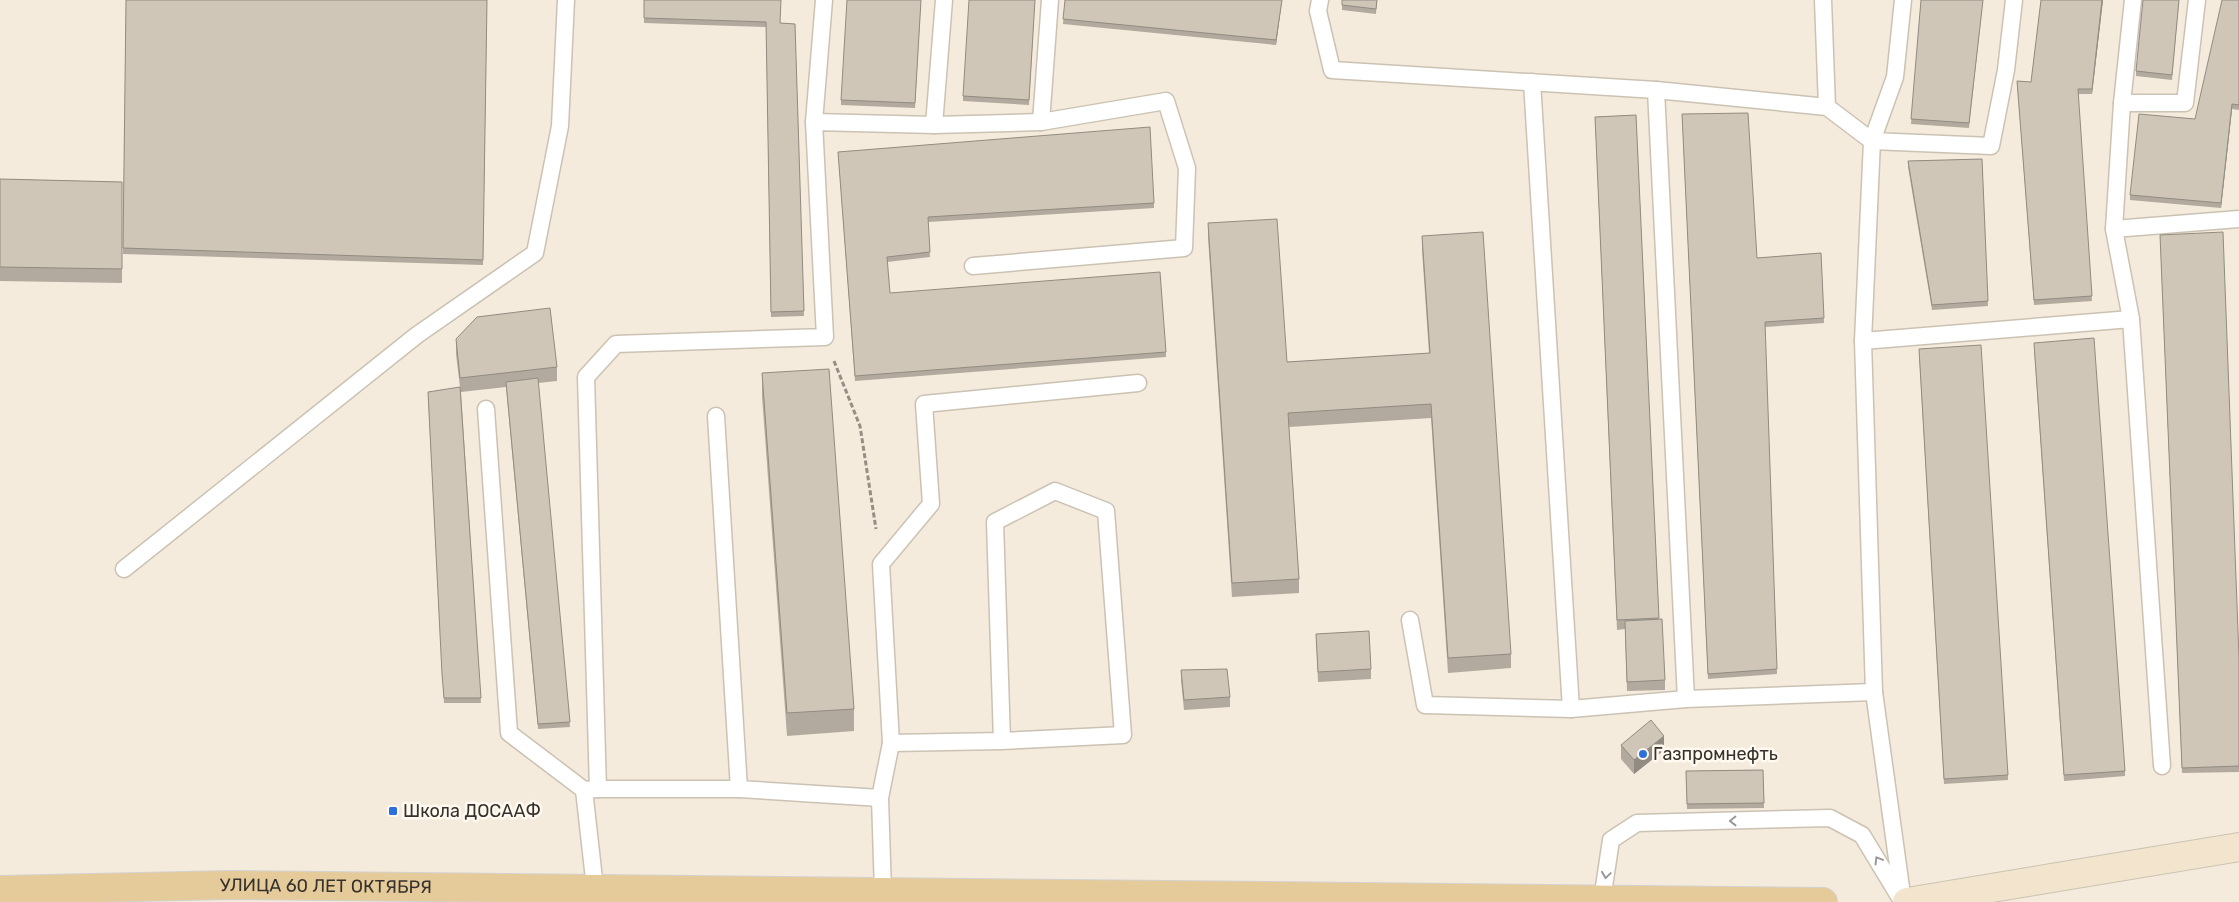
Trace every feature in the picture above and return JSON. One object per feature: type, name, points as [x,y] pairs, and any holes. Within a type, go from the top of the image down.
[{"type":"main road","points":[[1907,902],[2239,847]]},
{"type":"main road","name":"УЛИЦА 60 ЛЕТ ОКТЯБРЯ","points":[[0,890],[231,885],[1823,902]]},
{"type":"lane","points":[[124,569],[417,335],[535,253],[560,126],[566,0]]},
{"type":"lane","points":[[595,888],[591,789],[586,377],[616,344],[825,337],[814,122],[824,0]]},
{"type":"lane","points":[[934,125],[944,0]]},
{"type":"lane","points":[[1041,122],[1050,0]]},
{"type":"lane","points":[[1320,0],[1318,11],[1332,70],[1656,90],[1827,107],[1872,141],[1991,146],[2006,70],[2014,0]]},
{"type":"lane","points":[[1823,0],[1827,107]]},
{"type":"lane","points":[[1903,0],[1895,77],[1872,141],[1863,341],[1874,692],[1903,902]]},
{"type":"lane","points":[[2133,0],[2122,103],[2114,229],[2131,320],[2162,766]]},
{"type":"lane","points":[[2122,103],[2184,103],[2197,0]]},
{"type":"lane","points":[[1532,82],[1571,709]]},
{"type":"lane","points":[[1656,90],[1686,699]]},
{"type":"lane","points":[[814,122],[934,125],[1041,122],[1166,101],[1188,168],[1184,248],[972,266]]},
{"type":"lane","points":[[2114,229],[2239,220]]},
{"type":"lane","points":[[1863,341],[2131,320]]},
{"type":"lane","points":[[883,893],[880,798],[892,743],[881,564],[931,504],[924,404],[1138,384]]},
{"type":"lane","points":[[486,409],[509,733],[591,789],[739,789],[880,798]]},
{"type":"lane","points":[[716,416],[739,789]]},
{"type":"lane","points":[[892,743],[1002,741],[1123,735],[1106,511],[1055,491],[995,522],[1002,741]]},
{"type":"lane","points":[[1410,620],[1425,705],[1571,709],[1686,699],[1874,692]]},
{"type":"lane","points":[[1602,900],[1611,840],[1637,823],[1830,818],[1862,836],[1903,902]]},
{"type":"path","points":[[825,337],[860,426],[881,564]]},
{"type":"building","points":[[126,0],[487,0],[483,260],[123,248]]},
{"type":"building","points":[[644,0],[781,0],[780,23],[795,24],[804,311],[771,312],[766,22],[644,18]]},
{"type":"building","points":[[847,0],[921,0],[915,103],[841,100]]},
{"type":"building","points":[[969,0],[1035,0],[1029,100],[963,96]]},
{"type":"building","points":[[1065,0],[1282,0],[1276,40],[1063,19]]},
{"type":"building","points":[[1342,0],[1377,0],[1376,9],[1342,5]]},
{"type":"building","points":[[1921,0],[1983,0],[1969,123],[1911,119]]},
{"type":"building","points":[[2041,0],[2102,0],[2092,89],[2078,89],[2092,296],[2034,300],[2017,81],[2031,82]]},
{"type":"building","points":[[2143,0],[2179,0],[2172,75],[2136,71]]},
{"type":"building","points":[[2222,0],[2239,0],[2239,105],[2232,104],[2221,203],[2130,195],[2139,114],[2195,119]]},
{"type":"building","points":[[1748,113],[1757,258],[1821,253],[1824,318],[1765,322],[1777,669],[1708,674],[1682,114]]},
{"type":"building","points":[[1636,115],[1659,618],[1617,620],[1595,117]]},
{"type":"building","points":[[1150,127],[1154,203],[928,217],[930,252],[887,257],[890,293],[1160,272],[1166,352],[855,376],[838,152]]},
{"type":"building","points":[[1982,159],[1988,301],[1932,305],[1908,161]]},
{"type":"building","points":[[0,179],[122,182],[122,269],[0,267]]},
{"type":"building","points":[[1277,219],[1287,362],[1430,353],[1422,236],[1483,232],[1511,654],[1448,658],[1431,404],[1288,413],[1299,579],[1232,583],[1208,223]]},
{"type":"building","points":[[2223,232],[2239,658],[2239,766],[2182,768],[2160,235]]},
{"type":"building","points":[[550,308],[557,367],[460,378],[456,339],[477,317]]},
{"type":"building","points":[[2094,338],[2125,771],[2064,775],[2034,343]]},
{"type":"building","points":[[1981,345],[2008,775],[1944,779],[1919,349]]},
{"type":"building","points":[[829,369],[854,709],[787,713],[762,373]]},
{"type":"building","points":[[538,378],[570,722],[538,724],[506,382]]},
{"type":"building","points":[[460,387],[481,698],[444,698],[442,674],[428,392]]},
{"type":"building","points":[[1662,619],[1665,680],[1627,682],[1625,621]]},
{"type":"building","points":[[1369,631],[1371,669],[1318,672],[1316,634]]},
{"type":"building","points":[[1227,669],[1230,697],[1184,700],[1181,670]]},
{"type":"building","points":[[1651,720],[1664,736],[1634,760],[1621,745]]},
{"type":"building","points":[[1763,770],[1764,803],[1687,804],[1686,771]]},
{"type":"place","name":"Газпромнефть","points":[[1643,754]]},
{"type":"place","name":"Школа ДОСААФ","points":[[393,811]]}]
